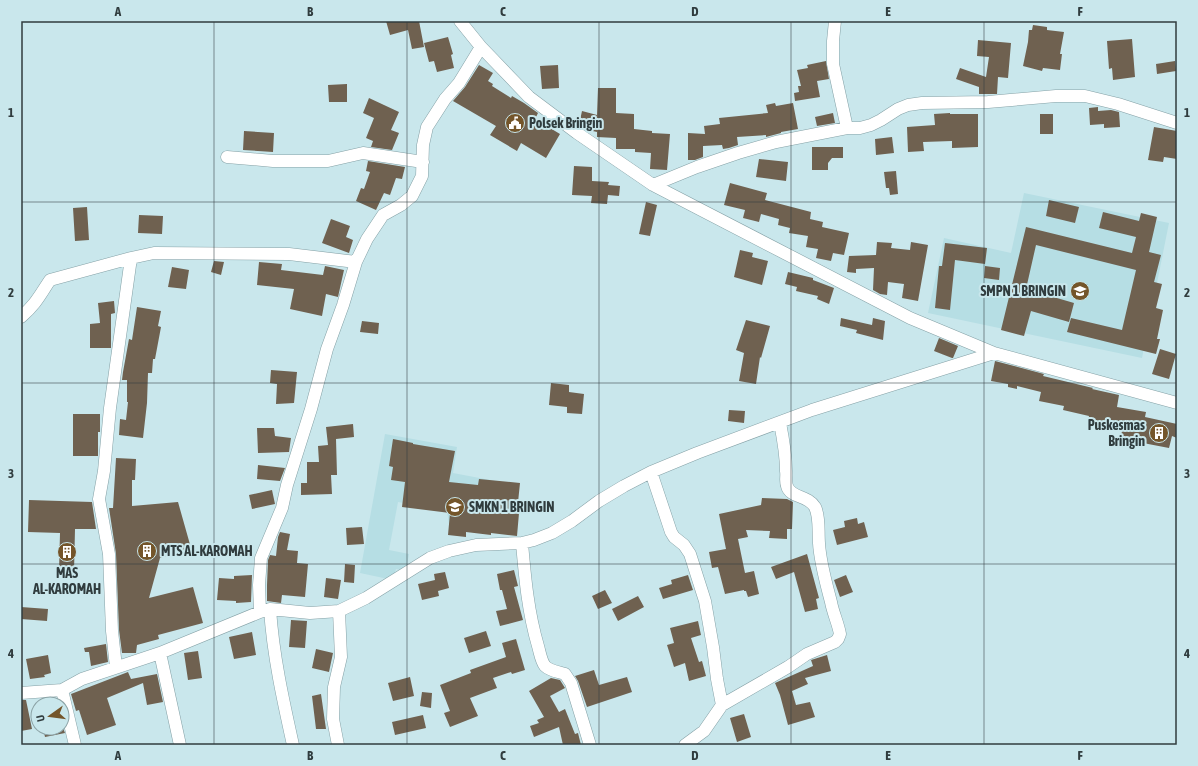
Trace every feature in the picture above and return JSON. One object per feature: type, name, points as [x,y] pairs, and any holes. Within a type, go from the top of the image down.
[{"type":"street","points":[[460,21],[481,47],[529,96],[577,133],[653,185],[910,318],[994,353],[1177,402]]},
{"type":"street","points":[[835,21],[833,64],[847,128]]},
{"type":"street","points":[[294,745],[283,700],[272,637],[259,585],[261,558],[282,508],[287,485],[311,409],[327,349],[343,305],[356,262],[367,239],[383,215],[401,205],[412,196],[422,176],[423,145],[427,127],[445,99],[459,83],[481,47]]},
{"type":"street","points":[[653,185],[697,167],[776,142],[847,128],[860,128],[908,105],[945,102],[988,102],[1056,96],[1085,96],[1118,104],[1177,123]]},
{"type":"street","points":[[228,157],[273,161],[328,161],[363,153],[423,162]]},
{"type":"street","points":[[21,317],[40,297],[50,280],[154,253],[266,253],[323,257],[356,262]]},
{"type":"street","points":[[116,667],[112,631],[109,554],[99,499],[104,471],[110,408],[131,258]]},
{"type":"street","points":[[21,693],[62,690],[82,679],[160,653],[265,611],[310,613],[339,611],[366,598],[430,558],[449,551],[476,545],[522,543],[534,540],[552,533],[572,521],[599,501],[624,486],[651,472],[697,453],[812,410],[916,376],[994,353]]},
{"type":"street","points":[[685,745],[704,731],[722,705],[788,668],[808,654],[835,642],[840,634],[831,603],[822,561],[817,514],[810,501],[793,494],[786,486],[783,439],[780,423]]},
{"type":"street","points":[[651,472],[671,532],[687,550],[693,561],[705,601],[722,705]]},
{"type":"street","points":[[522,543],[526,590],[533,630],[542,660],[550,670],[566,674],[572,684],[590,745]]},
{"type":"street","points":[[338,745],[333,719],[334,686],[340,657],[339,611]]},
{"type":"street","points":[[160,653],[180,745]]},
{"type":"street","points":[[62,690],[75,745]]},
{"type":"shaded area","name":"SMPN 1 BRINGIN","points":[[1024,193],[1169,223],[1142,358],[928,313],[944,238],[1011,253]]},
{"type":"shaded area","name":"SMKN 1 BRINGIN","points":[[385,434],[457,447],[453,473],[512,484],[450,531],[447,511],[398,502],[389,550],[409,554],[406,571],[396,569],[393,580],[360,573]]},
{"type":"building","points":[[386,21],[419,21],[424,47],[412,49],[408,30],[390,35]]},
{"type":"building","points":[[1033,25],[1047,27],[1047,30],[1064,32],[1060,54],[1062,54],[1060,70],[1043,68],[1042,71],[1023,66],[1029,30],[1032,30]]},
{"type":"building","points":[[448,37],[453,54],[451,55],[454,68],[437,72],[434,61],[429,62],[424,43]]},
{"type":"building","points":[[1132,39],[1135,77],[1113,80],[1112,68],[1109,69],[1107,41]]},
{"type":"building","points":[[978,40],[1011,43],[1008,78],[998,77],[997,94],[979,94],[979,87],[956,79],[960,68],[986,77],[989,57],[977,56]]},
{"type":"building","points":[[826,61],[829,79],[817,81],[820,97],[795,101],[794,93],[799,92],[798,86],[801,86],[797,70],[808,68],[807,65]]},
{"type":"building","points":[[1175,61],[1176,71],[1157,74],[1156,64]]},
{"type":"building","points":[[479,65],[493,73],[488,81],[493,84],[492,86],[511,98],[512,96],[524,103],[538,113],[535,119],[560,134],[546,158],[521,143],[517,151],[490,135],[496,126],[453,101],[465,87]]},
{"type":"building","points":[[558,65],[559,88],[542,89],[540,66]]},
{"type":"building","points":[[347,84],[347,102],[329,102],[328,85]]},
{"type":"building","points":[[598,88],[616,88],[616,113],[634,114],[634,129],[652,131],[652,133],[670,134],[667,170],[650,169],[651,153],[635,152],[635,149],[616,149],[616,138],[597,137],[597,132],[584,129],[579,125],[582,111],[597,115]]},
{"type":"building","points":[[369,98],[399,112],[391,130],[399,133],[392,150],[371,147],[373,141],[366,138],[374,118],[363,113]]},
{"type":"building","points":[[775,103],[776,106],[793,103],[798,129],[781,132],[766,137],[766,135],[737,137],[738,145],[729,148],[723,149],[722,145],[703,146],[703,157],[695,160],[688,160],[688,133],[705,134],[704,126],[720,124],[719,118],[768,113],[766,105]]},
{"type":"building","points":[[1098,107],[1098,111],[1111,110],[1119,112],[1120,127],[1104,128],[1104,124],[1090,125],[1089,108]]},
{"type":"building","points":[[833,113],[835,123],[817,126],[815,117]]},
{"type":"building","points":[[934,114],[978,114],[978,147],[952,148],[952,141],[923,142],[924,151],[908,152],[907,127],[935,125]]},
{"type":"building","points":[[1040,114],[1053,114],[1053,134],[1040,134]]},
{"type":"building","points":[[1154,127],[1177,131],[1177,159],[1164,157],[1163,162],[1148,160]]},
{"type":"building","points":[[244,131],[274,133],[273,152],[243,150]]},
{"type":"building","points":[[892,137],[894,153],[876,155],[875,139]]},
{"type":"building","points":[[812,147],[843,147],[843,158],[832,158],[828,163],[828,170],[812,170]]},
{"type":"building","points":[[759,159],[788,162],[786,181],[756,177]]},
{"type":"building","points":[[368,161],[405,167],[402,179],[396,178],[390,195],[384,193],[376,210],[356,201],[361,188],[364,189],[370,172],[366,171]]},
{"type":"building","points":[[574,166],[592,167],[592,181],[609,182],[608,185],[620,186],[619,196],[608,195],[607,204],[591,203],[592,196],[572,195]]},
{"type":"building","points":[[896,171],[898,194],[890,195],[889,188],[886,188],[884,172]]},
{"type":"building","points":[[730,183],[767,193],[765,200],[811,212],[810,219],[823,222],[822,227],[849,233],[844,255],[833,253],[831,261],[816,258],[818,249],[806,247],[808,236],[789,233],[790,228],[778,225],[779,219],[761,214],[759,222],[743,218],[745,210],[724,205]]},
{"type":"building","points":[[1049,200],[1079,207],[1075,223],[1046,216]]},
{"type":"building","points":[[646,202],[657,205],[650,236],[639,234]]},
{"type":"building","points":[[87,207],[89,240],[75,241],[73,208]]},
{"type":"building","points":[[1103,212],[1139,221],[1141,213],[1157,217],[1149,252],[1161,255],[1154,282],[1162,284],[1156,308],[1163,310],[1157,339],[1160,339],[1156,354],[1067,332],[1071,318],[1122,330],[1136,270],[1036,245],[1026,289],[1074,303],[1069,322],[1031,311],[1024,336],[1001,330],[1026,227],[1132,253],[1136,237],[1099,228]]},
{"type":"building","points":[[139,215],[163,216],[162,234],[138,233]]},
{"type":"building","points":[[331,219],[350,226],[346,237],[353,240],[349,253],[322,243]]},
{"type":"building","points":[[877,242],[892,243],[891,248],[910,250],[911,242],[928,245],[918,301],[902,298],[904,284],[888,282],[887,295],[880,294],[873,290],[874,268],[856,269],[856,273],[847,272],[849,256],[876,255]]},
{"type":"building","points":[[945,243],[987,248],[985,264],[955,260],[950,310],[935,308],[939,266],[942,266]]},
{"type":"building","points":[[740,250],[753,253],[752,257],[768,261],[762,285],[734,277]]},
{"type":"building","points":[[214,261],[224,262],[221,275],[211,272]]},
{"type":"building","points":[[259,262],[282,264],[281,270],[323,275],[325,266],[344,270],[338,297],[326,294],[322,316],[290,309],[294,289],[257,285]]},
{"type":"building","points":[[985,266],[1000,268],[999,280],[984,278]]},
{"type":"building","points":[[172,267],[189,270],[186,289],[168,287]]},
{"type":"building","points":[[788,272],[813,278],[813,280],[834,288],[829,304],[817,299],[818,296],[796,291],[797,287],[785,284]]},
{"type":"building","points":[[114,301],[115,313],[111,314],[111,348],[90,348],[90,324],[100,323],[98,303]]},
{"type":"building","points":[[137,307],[161,311],[158,326],[161,327],[155,359],[153,359],[152,373],[148,373],[147,403],[143,438],[119,435],[120,419],[126,420],[128,402],[127,380],[122,380],[129,339],[132,340]]},
{"type":"building","points":[[841,318],[872,325],[873,318],[885,321],[883,340],[856,333],[857,330],[840,326]]},
{"type":"building","points":[[746,320],[770,326],[761,358],[760,357],[756,384],[739,381],[744,353],[736,350]]},
{"type":"building","points":[[362,321],[379,323],[378,334],[360,332]]},
{"type":"building","points":[[939,338],[958,346],[953,358],[934,351]]},
{"type":"building","points":[[1160,349],[1176,354],[1169,379],[1152,374]]},
{"type":"building","points":[[995,361],[1044,374],[1043,376],[1119,395],[1117,407],[1146,412],[1145,417],[1177,424],[1177,438],[1172,436],[1169,448],[1143,443],[1144,440],[1121,436],[1122,431],[1087,425],[1089,416],[1063,410],[1064,406],[1039,401],[1041,392],[1017,386],[1017,389],[1008,387],[1008,384],[991,381]]},
{"type":"building","points":[[271,370],[297,372],[294,403],[276,404],[277,384],[270,383]]},
{"type":"building","points":[[551,383],[569,385],[569,392],[584,394],[582,414],[567,413],[567,407],[549,405]]},
{"type":"building","points":[[729,410],[745,411],[744,423],[728,421]]},
{"type":"building","points":[[73,414],[100,414],[98,456],[73,456]]},
{"type":"building","points":[[353,424],[354,437],[336,439],[337,475],[331,475],[332,494],[301,495],[301,483],[307,483],[307,462],[319,462],[318,446],[328,445],[326,427]]},
{"type":"building","points":[[257,428],[274,428],[275,436],[291,438],[289,452],[258,453]]},
{"type":"building","points":[[393,439],[455,451],[449,482],[478,485],[479,479],[520,483],[517,512],[519,513],[517,536],[466,532],[466,537],[448,535],[450,513],[402,507],[405,482],[391,480],[393,467],[389,466]]},
{"type":"building","points":[[116,458],[136,459],[135,480],[132,480],[132,506],[178,502],[191,548],[160,558],[149,598],[193,587],[203,623],[158,635],[159,639],[137,645],[136,653],[122,653],[119,630],[116,554],[109,508],[113,508]]},
{"type":"building","points":[[258,465],[285,468],[280,481],[257,479]]},
{"type":"building","points":[[272,490],[275,504],[252,509],[249,495]]},
{"type":"building","points":[[762,498],[787,499],[793,502],[792,529],[787,529],[787,539],[769,538],[770,531],[746,530],[748,537],[738,539],[745,573],[754,571],[759,594],[748,597],[746,591],[744,590],[725,594],[718,567],[712,568],[709,552],[726,549],[719,514],[761,505]]},
{"type":"building","name":"MAS AL-KAROMAH","points":[[29,500],[92,502],[96,529],[75,529],[74,572],[59,572],[60,533],[28,532]]},
{"type":"building","points":[[857,518],[858,524],[864,522],[868,537],[837,545],[833,530],[845,527],[844,521]]},
{"type":"building","points":[[362,527],[364,544],[347,545],[346,528]]},
{"type":"building","points":[[280,532],[290,534],[287,550],[298,551],[297,563],[308,564],[305,597],[282,595],[281,603],[267,601],[268,560],[270,555],[276,556]]},
{"type":"building","points":[[807,554],[819,598],[816,599],[818,609],[805,612],[794,572],[776,579],[771,567]]},
{"type":"building","points":[[345,564],[355,565],[354,583],[344,582]]},
{"type":"building","points":[[514,570],[518,586],[514,587],[523,620],[500,626],[496,611],[507,609],[502,590],[500,590],[497,574]]},
{"type":"building","points":[[445,572],[449,588],[438,591],[439,596],[422,600],[418,584],[435,580],[434,574]]},
{"type":"building","points":[[252,575],[251,602],[236,603],[236,601],[217,600],[219,578],[234,579],[234,576]]},
{"type":"building","points":[[688,575],[693,590],[663,599],[659,588],[672,584],[671,580]]},
{"type":"building","points":[[846,575],[853,592],[840,597],[834,580]]},
{"type":"building","points":[[326,578],[341,580],[338,599],[324,597]]},
{"type":"building","points":[[605,590],[612,603],[598,609],[592,596]]},
{"type":"building","points":[[638,596],[644,607],[618,621],[612,609]]},
{"type":"building","points":[[21,607],[48,609],[47,621],[21,619]]},
{"type":"building","points":[[291,620],[307,621],[305,648],[289,647]]},
{"type":"building","points":[[698,621],[701,635],[691,638],[699,662],[702,661],[706,676],[689,681],[685,663],[674,667],[667,645],[674,643],[670,628]]},
{"type":"building","points":[[486,631],[491,646],[469,653],[464,638]]},
{"type":"building","points":[[252,632],[256,655],[234,659],[229,637]]},
{"type":"building","points":[[516,639],[525,670],[512,674],[511,672],[493,678],[497,688],[470,698],[478,716],[450,727],[444,713],[450,711],[440,685],[471,673],[470,670],[506,657],[502,643]]},
{"type":"building","points":[[106,644],[108,662],[91,666],[89,652],[85,652],[84,648]]},
{"type":"building","points":[[316,649],[333,653],[329,672],[312,668]]},
{"type":"building","points":[[198,651],[202,678],[188,680],[184,653]]},
{"type":"building","points":[[48,655],[51,673],[44,675],[45,677],[30,679],[26,659]]},
{"type":"building","points":[[827,655],[831,671],[805,678],[808,684],[792,691],[796,705],[810,702],[815,717],[788,725],[780,695],[775,683],[813,666],[811,660]]},
{"type":"building","points":[[594,670],[599,685],[627,677],[632,692],[587,707],[575,676]]},
{"type":"building","points":[[128,672],[131,679],[157,674],[163,702],[147,705],[143,683],[107,698],[116,725],[87,735],[79,710],[76,711],[71,694]]},
{"type":"building","points":[[410,677],[414,696],[393,701],[388,683]]},
{"type":"building","points":[[551,678],[560,680],[565,688],[550,696],[559,712],[565,709],[575,734],[578,733],[581,745],[563,745],[559,727],[534,737],[530,726],[539,723],[537,720],[544,717],[529,691]]},
{"type":"building","points":[[422,692],[432,693],[431,708],[420,706]]},
{"type":"building","points":[[321,694],[326,729],[316,729],[312,696]]},
{"type":"building","points":[[21,700],[26,700],[30,719],[30,729],[21,731]]},
{"type":"building","points":[[744,714],[751,737],[737,742],[730,718]]},
{"type":"building","points":[[423,715],[426,728],[395,735],[392,722]]},
{"type":"place","name":"Polsek Bringin","points":[[515,123]]},
{"type":"place","name":"SMPN 1 BRINGIN","points":[[1080,291]]},
{"type":"place","name":"Puskesmas Bringin","points":[[1159,433]]},
{"type":"place","name":"SMKN 1 BRINGIN","points":[[455,507]]},
{"type":"place","name":"MTS AL-KAROMAH","points":[[147,551]]},
{"type":"place","name":"MAS AL-KAROMAH","points":[[67,552]]}]
